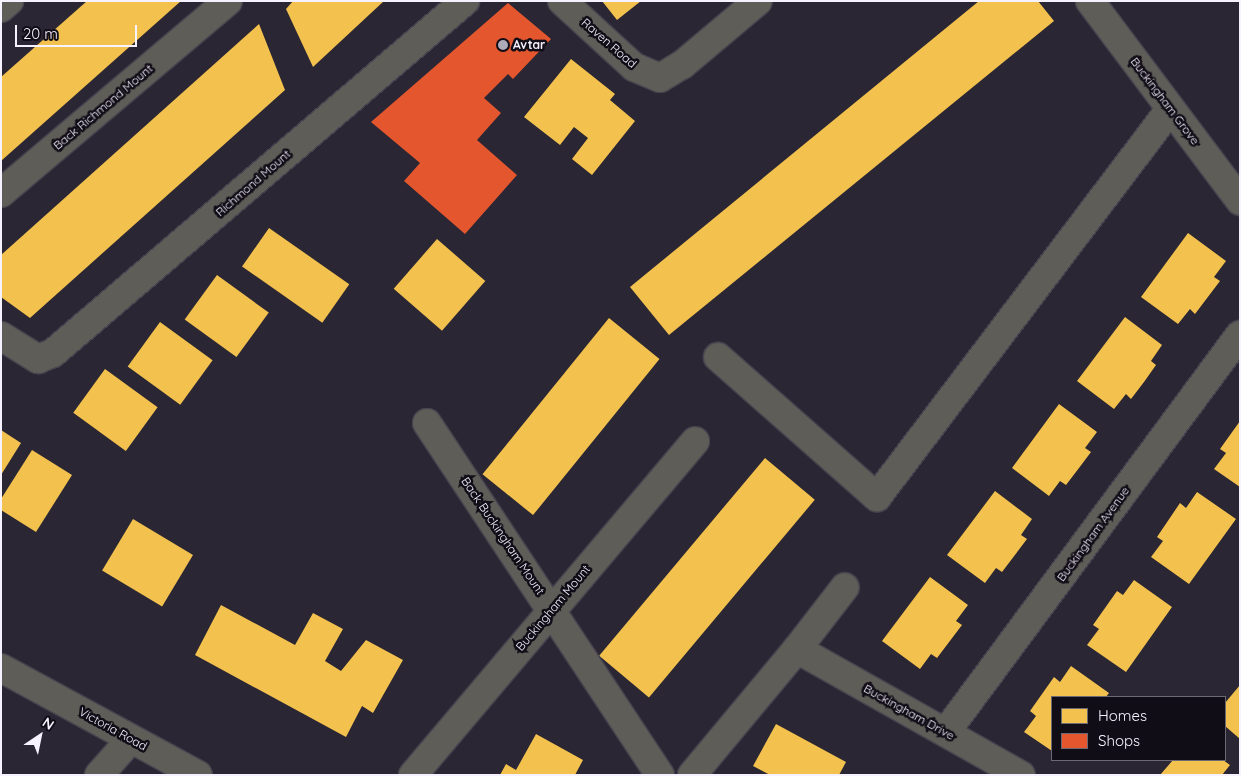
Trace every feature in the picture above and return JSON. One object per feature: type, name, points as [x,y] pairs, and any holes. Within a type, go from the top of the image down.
[{"type":"street","points":[[1,8],[9,1]]},
{"type":"street","name":"Back Richmond Mount","points":[[1,193],[228,1]]},
{"type":"street","name":"Richmond Mount","points":[[1,336],[38,359],[53,353],[465,1]]},
{"type":"street","name":"Raven Road","points":[[562,1],[634,67],[660,78],[682,65],[758,1]]},
{"type":"street","name":"Buckingham Grove","points":[[1090,1],[1240,201]]},
{"type":"street","points":[[718,357],[878,497],[1170,110]]},
{"type":"street","name":"Buckingham Avenue","points":[[946,732],[1240,335]]},
{"type":"street","name":"Back Buckingham Mount","points":[[427,423],[660,775]]},
{"type":"street","name":"Buckingham Mount","points":[[413,775],[695,441]]},
{"type":"street","points":[[692,775],[797,649],[845,587]]},
{"type":"street","name":"Buckingham Drive","points":[[797,649],[1021,775]]},
{"type":"street","name":"Victoria Road","points":[[1,668],[198,775]]},
{"type":"street","points":[[99,775],[131,739]]},
{"type":"building: Homes","points":[[87,1],[181,1],[1,161],[1,77]]},
{"type":"building: Homes","points":[[293,1],[384,1],[313,67],[286,9]]},
{"type":"building: Homes","points":[[602,1],[641,1],[617,20]]},
{"type":"building: Homes","points":[[979,1],[1038,1],[1054,21],[669,335],[630,287]]},
{"type":"building: Homes","points":[[259,24],[285,90],[30,318],[1,297],[1,255]]},
{"type":"building: Homes","points":[[571,59],[615,94],[610,100],[635,121],[592,175],[572,159],[588,138],[574,127],[560,145],[524,117]]},
{"type":"building: Homes","points":[[269,228],[349,284],[322,323],[242,267]]},
{"type":"building: Homes","points":[[1188,233],[1226,261],[1214,277],[1220,281],[1195,314],[1190,309],[1178,324],[1141,297]]},
{"type":"building: Homes","points":[[437,239],[485,281],[442,331],[394,289]]},
{"type":"building: Homes","points":[[217,275],[269,313],[236,357],[185,319]]},
{"type":"building: Homes","points":[[1125,317],[1162,345],[1151,361],[1156,365],[1144,382],[1131,399],[1126,394],[1114,409],[1077,381]]},
{"type":"building: Homes","points":[[609,318],[660,359],[533,515],[483,474]]},
{"type":"building: Homes","points":[[160,322],[213,360],[180,405],[128,366]]},
{"type":"building: Homes","points":[[105,369],[158,407],[126,451],[73,413]]},
{"type":"building: Homes","points":[[1059,404],[1097,432],[1085,448],[1091,452],[1079,468],[1066,485],[1060,481],[1049,496],[1012,468]]},
{"type":"building: Homes","points":[[1240,421],[1240,487],[1214,469],[1226,453],[1220,449]]},
{"type":"building: Homes","points":[[1,430],[21,443],[1,475]]},
{"type":"building: Homes","points":[[32,450],[72,475],[36,532],[1,510],[1,499]]},
{"type":"building: Homes","points":[[765,458],[815,500],[649,697],[599,656]]},
{"type":"building: Homes","points":[[995,491],[1032,519],[1021,535],[1027,539],[1002,572],[996,568],[985,583],[947,555]]},
{"type":"building: Homes","points":[[1197,492],[1236,519],[1189,584],[1151,557],[1163,541],[1157,537],[1180,503],[1186,508]]},
{"type":"building: Homes","points":[[133,519],[193,555],[162,606],[102,570]]},
{"type":"building: Homes","points":[[930,577],[968,605],[956,621],[962,625],[937,658],[931,654],[920,669],[882,641]]},
{"type":"building: Homes","points":[[1134,580],[1172,607],[1126,672],[1087,645],[1099,629],[1093,625],[1117,591],[1123,595]]},
{"type":"building: Homes","points":[[221,605],[295,645],[313,613],[343,629],[325,661],[341,671],[366,640],[403,660],[373,713],[362,706],[346,737],[195,655]]},
{"type":"building: Homes","points":[[1071,666],[1109,693],[1107,696],[1051,696],[1051,750],[1024,732],[1036,716],[1030,711],[1054,677],[1060,682]]},
{"type":"building: Homes","points":[[1240,685],[1240,739],[1226,727],[1226,702]]},
{"type":"building: Homes","points":[[776,724],[846,762],[839,775],[770,775],[753,766]]},
{"type":"building: Homes","points":[[536,734],[583,760],[575,775],[500,775],[506,764],[516,770]]},
{"type":"building: Homes","points":[[1172,761],[1224,761],[1230,765],[1222,775],[1160,775]]},
{"type":"building: Shops","points":[[508,3],[551,39],[513,79],[508,74],[484,98],[501,113],[477,140],[517,175],[465,234],[404,181],[420,163],[371,122]]},
{"type":"place","name":"Avtar","points":[[503,45]]}]
